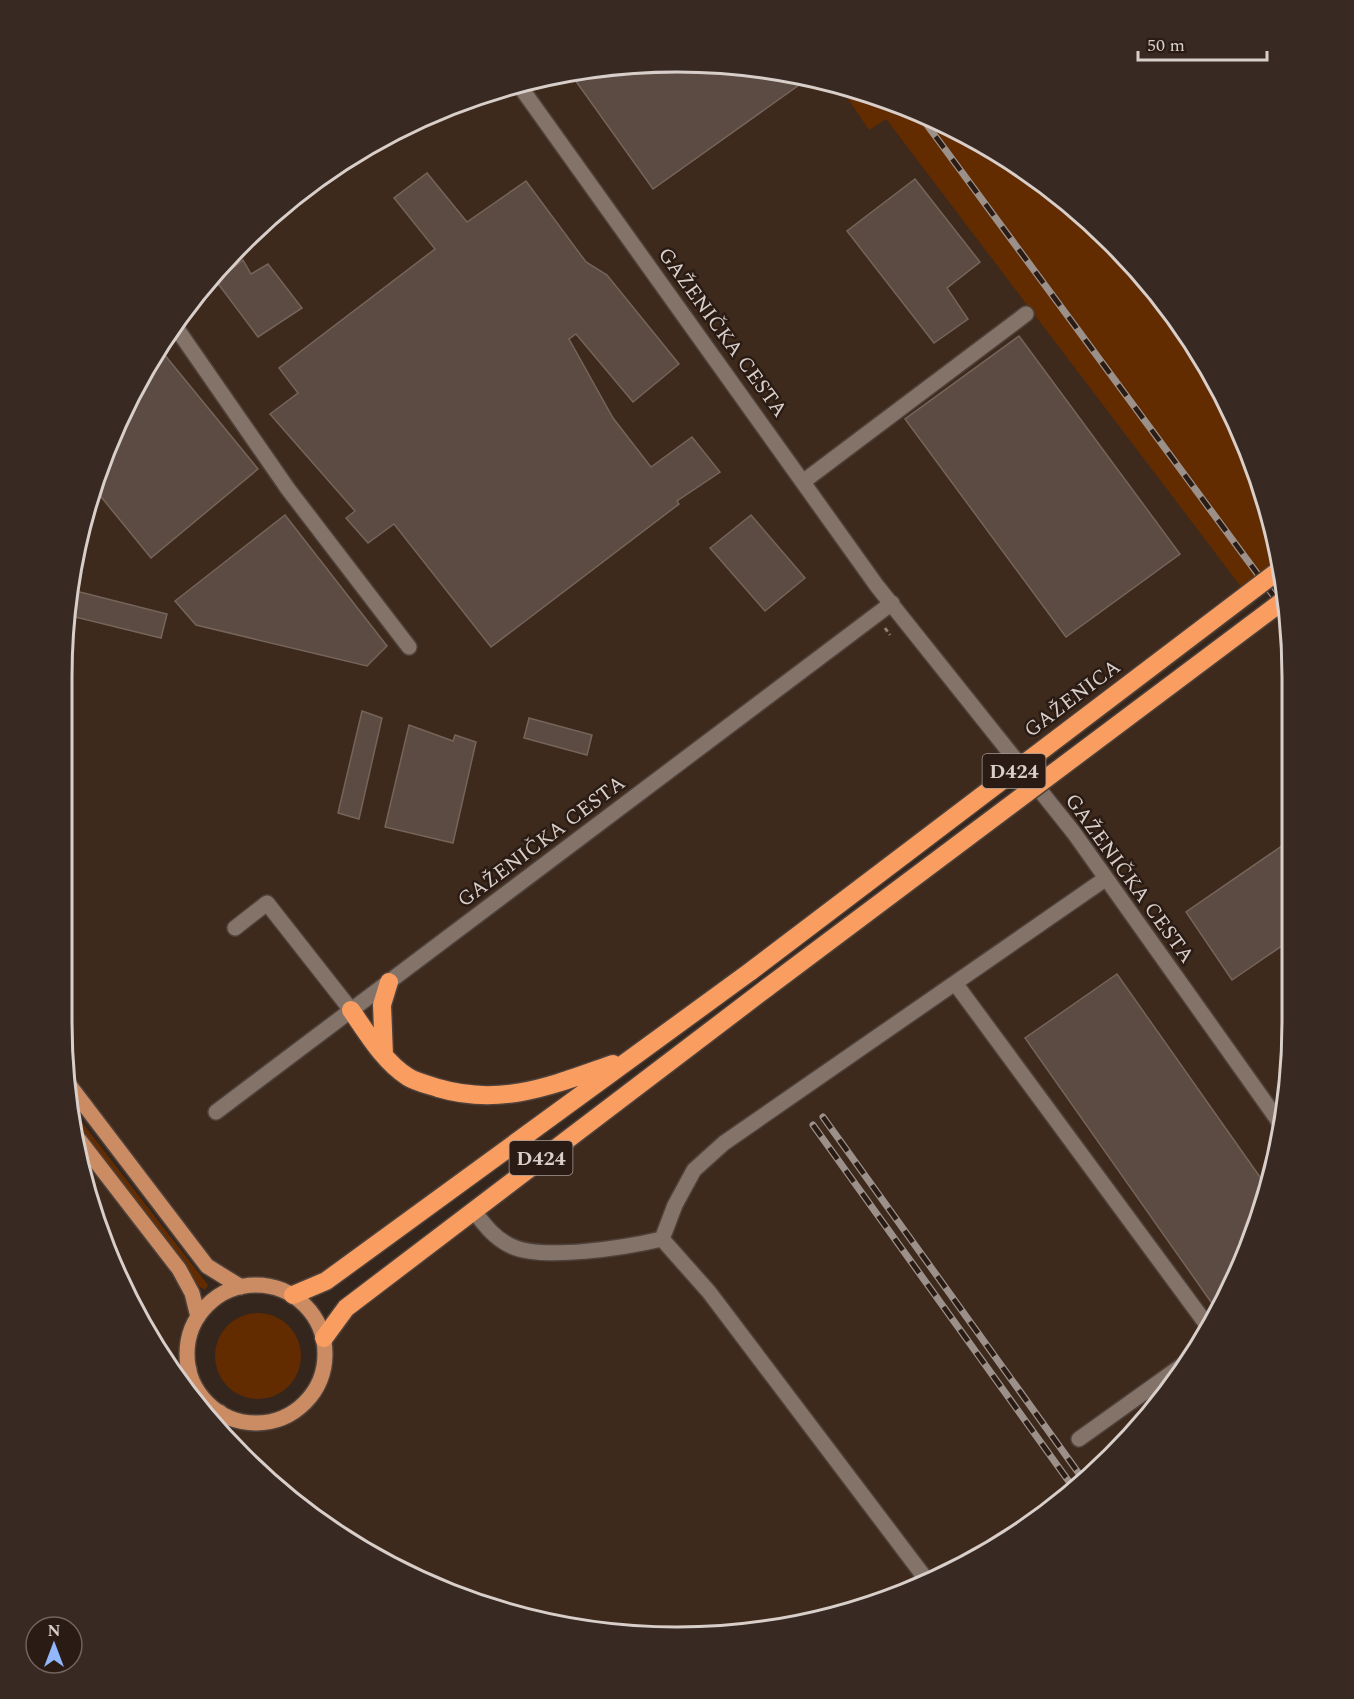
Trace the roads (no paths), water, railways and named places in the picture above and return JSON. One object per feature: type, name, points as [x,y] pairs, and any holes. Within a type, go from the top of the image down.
[{"type":"highway","name":"GAŽENICA","points":[[634,1056],[751,971],[1273,575]]},
{"type":"highway","name":"D424","points":[[324,1338],[346,1308],[473,1210],[1278,605]]},
{"type":"highway","points":[[384,1055],[382,1005],[389,982]]},
{"type":"highway","points":[[351,1011],[384,1055],[408,1077],[462,1095],[500,1095],[537,1091],[634,1056]]},
{"type":"highway","name":"D424","points":[[293,1295],[326,1281],[634,1056]]},
{"type":"main road","points":[[76,1094],[207,1266],[241,1287]]},
{"type":"main road","points":[[87,1152],[179,1269],[192,1293],[198,1317]]},
{"type":"main road","points":[[198,1391],[187,1376],[188,1342],[198,1317],[217,1298],[241,1287],[259,1285],[276,1288],[293,1295],[307,1307],[324,1338],[325,1365],[321,1378],[311,1395],[297,1410],[272,1421],[259,1422],[217,1414]]},
{"type":"street","name":"GAŽENIČKA CESTA","points":[[524,92],[892,603],[1074,832],[1105,879],[1274,1115]]},
{"type":"street","points":[[804,481],[1026,314]]},
{"type":"street","points":[[180,333],[288,489],[409,647]]},
{"type":"street","name":"GAŽENIČKA CESTA","points":[[216,1112],[892,603]]},
{"type":"street","points":[[662,1239],[675,1205],[693,1170],[724,1143],[1105,879]]},
{"type":"street","points":[[235,928],[267,903],[351,1011]]},
{"type":"street","points":[[955,983],[1204,1320]]},
{"type":"street","points":[[473,1210],[491,1234],[511,1247],[547,1252],[587,1251],[662,1239]]},
{"type":"street","points":[[662,1239],[710,1292],[923,1575]]},
{"type":"street","points":[[1079,1439],[1166,1377]]},
{"type":"railway","points":[[928,127],[1277,601]]},
{"type":"railway","points":[[823,1117],[1079,1474]]},
{"type":"railway","points":[[813,1125],[1069,1482]]}]
